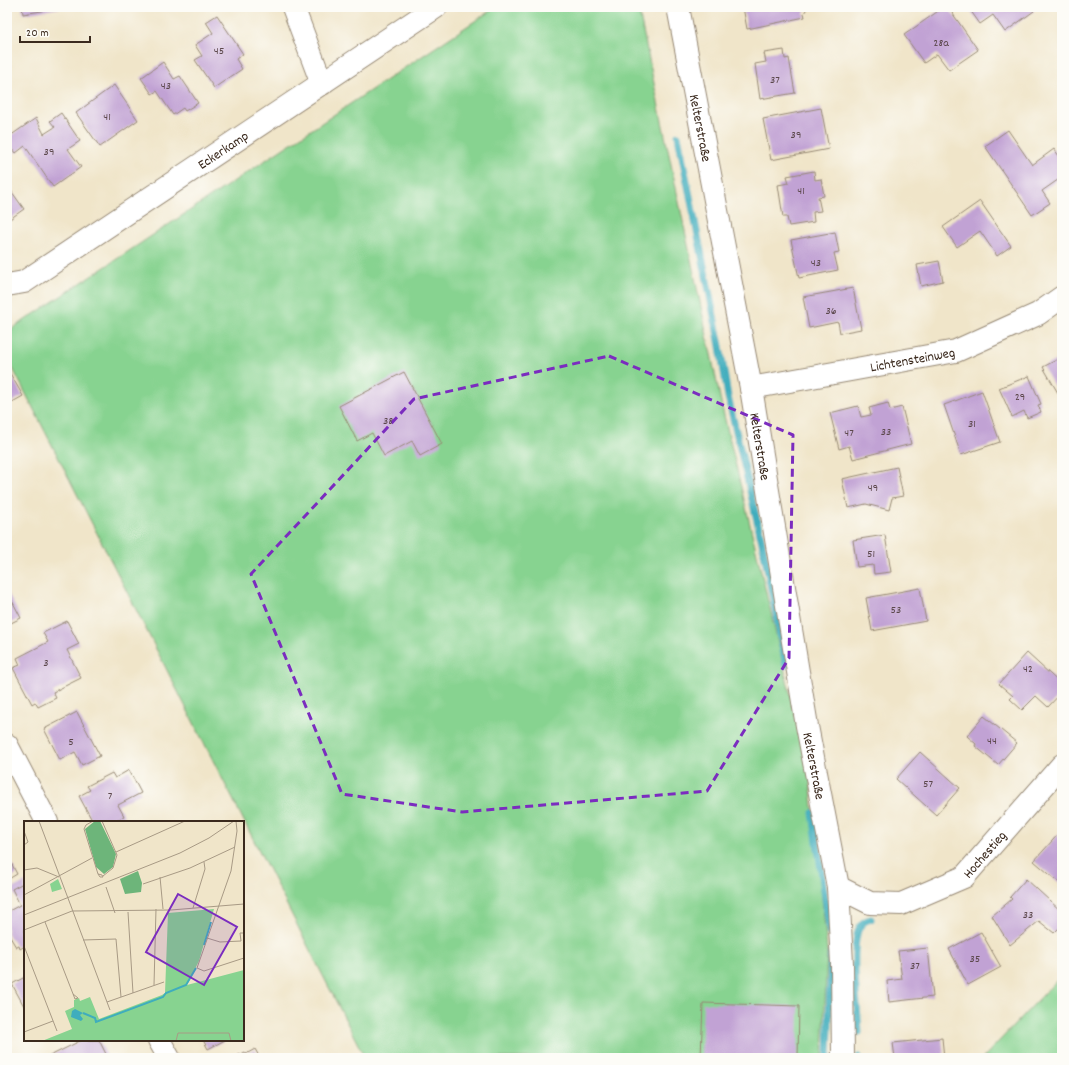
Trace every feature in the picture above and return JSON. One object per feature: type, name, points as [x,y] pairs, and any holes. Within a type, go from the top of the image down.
[{"type":"street","points":[[293,7],[322,84]]},
{"type":"street","name":"Eckerkamp","points":[[7,285],[24,282],[436,7]]},
{"type":"street","name":"Kelterstraße","points":[[678,7],[751,388],[807,726],[838,887],[842,979],[843,1058]]},
{"type":"street","name":"Lichtensteinweg","points":[[751,388],[956,351],[1038,314],[1062,297]]},
{"type":"street","points":[[7,745],[46,821]]},
{"type":"street","name":"Hochestieg","points":[[838,887],[870,903],[901,904],[964,877],[1062,765]]},
{"type":"street","points":[[160,1041],[169,1058]]},
{"type":"highlighted area","points":[[609,356],[793,435],[789,658],[707,791],[462,812],[342,794],[251,574],[414,399]]},
{"type":"green space","points":[[496,7],[638,7],[722,407],[810,777],[827,949],[823,1058],[365,1058],[7,357],[7,332]]},
{"type":"green space","points":[[1062,975],[1062,1058],[983,1058]]},
{"type":"building","points":[[22,7],[60,7],[60,8],[23,14]]},
{"type":"building","points":[[743,7],[808,7],[804,13],[805,17],[747,29]]},
{"type":"building","points":[[944,7],[948,7],[978,50],[949,70],[937,54],[924,63],[904,35]]},
{"type":"building","points":[[968,7],[1031,7],[1034,11],[1005,32],[993,15],[980,24]]},
{"type":"building","points":[[217,15],[243,54],[236,59],[242,69],[214,88],[195,60],[202,56],[195,45],[213,33],[206,22]]},
{"type":"building","points":[[784,50],[785,59],[789,58],[795,93],[760,99],[755,64],[766,62],[764,53]]},
{"type":"building","points":[[163,62],[174,79],[180,76],[198,103],[185,111],[183,108],[173,115],[157,91],[152,94],[141,78]]},
{"type":"building","points":[[114,85],[138,120],[100,147],[76,113]]},
{"type":"building","points":[[821,108],[829,149],[771,160],[763,119]]},
{"type":"building","points":[[61,113],[80,141],[68,149],[81,167],[53,187],[25,146],[16,153],[7,141],[7,138],[36,118],[44,134],[55,127],[50,121]]},
{"type":"building","points":[[1008,130],[1032,165],[1054,149],[1062,160],[1062,177],[1042,191],[1050,203],[1032,215],[985,146]]},
{"type":"building","points":[[814,171],[815,180],[821,179],[824,196],[818,197],[821,211],[813,212],[814,222],[789,226],[787,217],[783,217],[778,185],[789,183],[787,176]]},
{"type":"building","points":[[7,185],[24,209],[7,221]]},
{"type":"building","points":[[980,201],[1011,246],[997,256],[980,231],[957,247],[943,227]]},
{"type":"building","points":[[835,232],[839,252],[834,253],[838,270],[799,278],[791,240]]},
{"type":"building","points":[[939,261],[943,281],[921,286],[917,265]]},
{"type":"building","points":[[853,288],[861,329],[840,333],[838,322],[809,328],[803,297]]},
{"type":"building","points":[[1062,357],[1062,400],[1043,367]]},
{"type":"building","points":[[7,368],[23,396],[7,405]]},
{"type":"building","points":[[404,372],[442,444],[420,456],[412,441],[384,456],[372,433],[357,441],[339,406]]},
{"type":"building","points":[[1029,376],[1041,404],[1038,405],[1041,412],[1027,418],[1024,411],[1012,417],[999,388]]},
{"type":"building","points":[[982,391],[1000,442],[961,455],[944,405]]},
{"type":"building","points":[[888,403],[890,410],[902,407],[911,444],[853,459],[849,446],[839,449],[830,413],[858,406],[861,417],[871,415],[869,408]]},
{"type":"building","points":[[897,467],[903,496],[892,498],[889,510],[866,504],[848,508],[842,479]]},
{"type":"building","points":[[885,535],[891,572],[874,574],[873,565],[857,567],[853,540]]},
{"type":"building","points":[[920,588],[926,621],[872,631],[866,598]]},
{"type":"building","points":[[7,591],[21,618],[7,625]]},
{"type":"building","points":[[67,621],[79,644],[67,650],[81,678],[53,692],[56,698],[38,707],[35,702],[32,704],[13,668],[20,665],[17,658],[48,642],[43,633]]},
{"type":"building","points":[[1027,653],[1062,685],[1062,692],[1048,707],[1036,696],[1022,710],[1010,699],[1013,696],[999,684]]},
{"type":"building","points":[[77,712],[100,756],[82,765],[75,752],[60,760],[44,729]]},
{"type":"building","points":[[984,716],[1017,743],[998,765],[975,746],[976,744],[967,736]]},
{"type":"building","points":[[920,752],[960,788],[936,815],[896,779]]},
{"type":"building","points":[[129,770],[141,793],[118,805],[124,816],[115,821],[92,821],[79,796],[90,790],[87,786],[112,773],[115,778]]},
{"type":"building","points":[[1062,830],[1062,885],[1034,861]]},
{"type":"building","points":[[7,855],[17,874],[7,880]]},
{"type":"building","points":[[1026,879],[1062,912],[1062,925],[1054,933],[1039,921],[1010,945],[992,916],[1012,899],[1010,897]]},
{"type":"building","points":[[24,883],[24,947],[20,949],[19,946],[16,947],[7,932],[7,912],[20,905],[12,889]]},
{"type":"building","points":[[981,932],[1001,967],[968,985],[949,949]]},
{"type":"building","points":[[928,948],[933,997],[889,1002],[887,981],[902,979],[898,951]]},
{"type":"building","points":[[24,978],[24,1006],[12,984]]},
{"type":"building","points":[[703,1003],[799,1006],[798,1058],[701,1058]]},
{"type":"building","points":[[942,1038],[944,1058],[895,1058],[893,1043]]},
{"type":"building","points":[[80,1041],[100,1041],[108,1058],[46,1058]]},
{"type":"building","points":[[204,1041],[223,1041],[208,1049]]},
{"type":"building","points":[[255,1049],[260,1058],[232,1058],[245,1052],[246,1054]]},
{"type":"waterway","points":[[678,136],[720,346],[728,397],[762,542],[786,665]]},
{"type":"waterway","points":[[813,813],[830,933]]},
{"type":"waterway","points":[[859,1032],[855,976],[855,945],[857,933],[861,925],[865,921],[871,919]]},
{"type":"waterway","points":[[828,1058],[831,954]]}]
